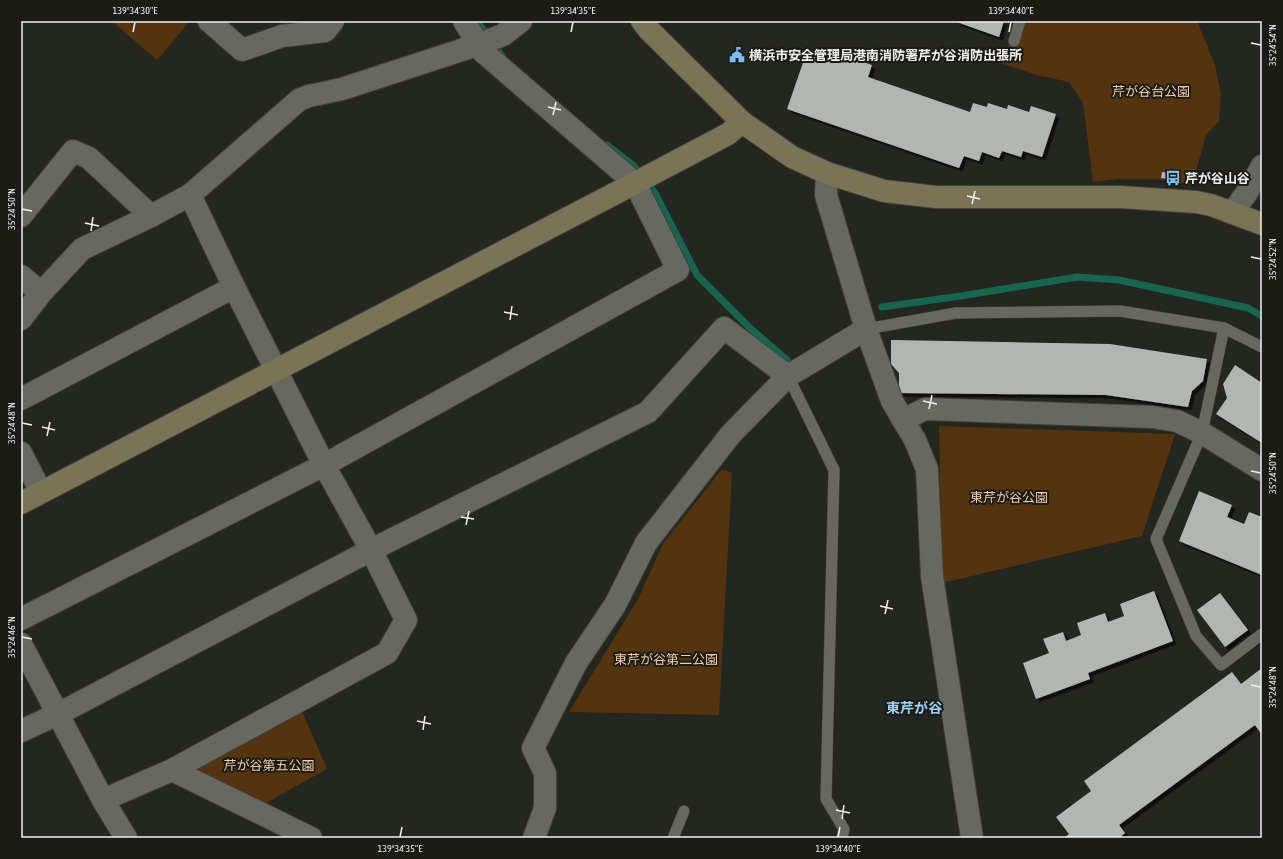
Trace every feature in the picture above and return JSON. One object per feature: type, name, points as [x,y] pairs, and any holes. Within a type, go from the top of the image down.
[{"type":"street","points":[[209,21],[242,50],[282,36],[325,30],[333,21]]},
{"type":"street","points":[[21,619],[324,465],[678,270],[636,183],[483,52],[464,21]]},
{"type":"street","points":[[21,319],[41,293],[82,249],[151,216],[190,195],[298,100],[308,96],[342,89],[479,44],[503,35],[521,21]]},
{"type":"street","points":[[642,21],[654,35],[742,122],[792,157],[827,174],[884,191],[936,197],[1120,196],[1196,202],[1262,224]]},
{"type":"street","points":[[21,503],[636,183],[728,134],[742,122]]},
{"type":"street","points":[[21,216],[73,151],[89,158],[151,216]]},
{"type":"street","points":[[1232,213],[1248,192],[1262,166]]},
{"type":"street","points":[[827,174],[826,195],[866,328],[892,401],[915,440],[927,469],[932,576],[972,838]]},
{"type":"street","points":[[103,800],[172,770],[387,653],[406,620],[371,550],[324,465],[234,287],[190,195]]},
{"type":"street","points":[[21,276],[41,293]]},
{"type":"street","points":[[21,399],[234,287]]},
{"type":"street","points":[[21,731],[58,714],[371,550],[648,412],[724,328],[788,376]]},
{"type":"street","points":[[534,838],[545,808],[545,773],[533,748],[576,663],[615,605],[646,543],[731,434],[788,376],[866,328]]},
{"type":"street","points":[[903,420],[925,409],[1152,417],[1177,421],[1202,433],[1262,470]]},
{"type":"street","points":[[21,453],[41,492]]},
{"type":"street","points":[[21,644],[103,800],[126,838]]},
{"type":"street","points":[[172,770],[311,838]]},
{"type":"lane","points":[[1014,41],[1020,21]]},
{"type":"lane","points":[[866,328],[956,313],[1120,311],[1224,328],[1262,347]]},
{"type":"lane","points":[[1224,328],[1202,433],[1156,539],[1196,636],[1221,665],[1262,634]]},
{"type":"lane","points":[[788,376],[834,470],[826,799],[844,829],[842,838]]},
{"type":"lane","points":[[673,838],[684,811]]},
{"type":"green space","points":[[112,21],[190,21],[157,60]]},
{"type":"green space","name":"芹が谷台公園","points":[[1018,21],[1197,21],[1215,65],[1221,94],[1219,121],[1206,135],[1192,185],[1156,179],[1118,179],[1093,182],[1083,103],[1069,82],[1037,75],[1001,63]]},
{"type":"green space","name":"東芹が谷公園","points":[[939,426],[1175,434],[1142,536],[942,583]]},
{"type":"green space","name":"東芹が谷第二公園","points":[[722,469],[732,473],[719,715],[569,712],[638,599],[663,544]]},
{"type":"green space","name":"芹が谷第五公園","points":[[302,711],[327,769],[264,804],[192,769]]},
{"type":"building","points":[[954,21],[1004,21],[999,37]]},
{"type":"building","points":[[807,51],[829,58],[832,51],[872,65],[868,77],[970,112],[973,103],[987,107],[988,103],[1007,109],[1008,105],[1029,112],[1031,106],[1056,114],[1042,157],[1023,151],[1021,157],[1002,151],[999,158],[982,152],[979,161],[964,156],[959,168],[787,109]]},
{"type":"building","points":[[1162,172],[1176,174],[1176,180],[1161,178]]},
{"type":"building","points":[[891,340],[1110,344],[1207,359],[1203,381],[1192,391],[1188,407],[1106,395],[899,393],[899,373],[891,364]]},
{"type":"building","points":[[1235,365],[1262,383],[1262,443],[1216,414],[1227,398],[1223,384]]},
{"type":"building","points":[[1199,491],[1232,505],[1227,517],[1244,524],[1249,512],[1262,517],[1262,575],[1179,541]]},
{"type":"building","points":[[1154,591],[1173,641],[1088,673],[1090,679],[1036,699],[1023,663],[1049,653],[1043,639],[1063,632],[1066,641],[1081,635],[1077,623],[1105,613],[1108,622],[1124,616],[1120,604]]},
{"type":"building","points":[[1220,593],[1248,630],[1225,647],[1197,610]]},
{"type":"building","points":[[1262,668],[1262,735],[1255,725],[1119,825],[1125,833],[1119,838],[1064,838],[1069,834],[1056,817],[1091,791],[1084,781],[1232,672],[1241,684]]},
{"type":"waterway","points":[[477,21],[504,59]]},
{"type":"waterway","points":[[607,145],[633,165],[655,193],[697,275],[751,329],[787,360]]},
{"type":"waterway","points":[[882,307],[1077,277],[1119,280],[1248,308],[1262,316]]},
{"type":"place","name":"横浜市安全管理局港南消防署芹が谷消防出張所","points":[[737,55]]},
{"type":"place","name":"芹が谷山谷","points":[[1173,178]]},
{"type":"district","name":"東芹が谷","points":[[914,708]]}]
